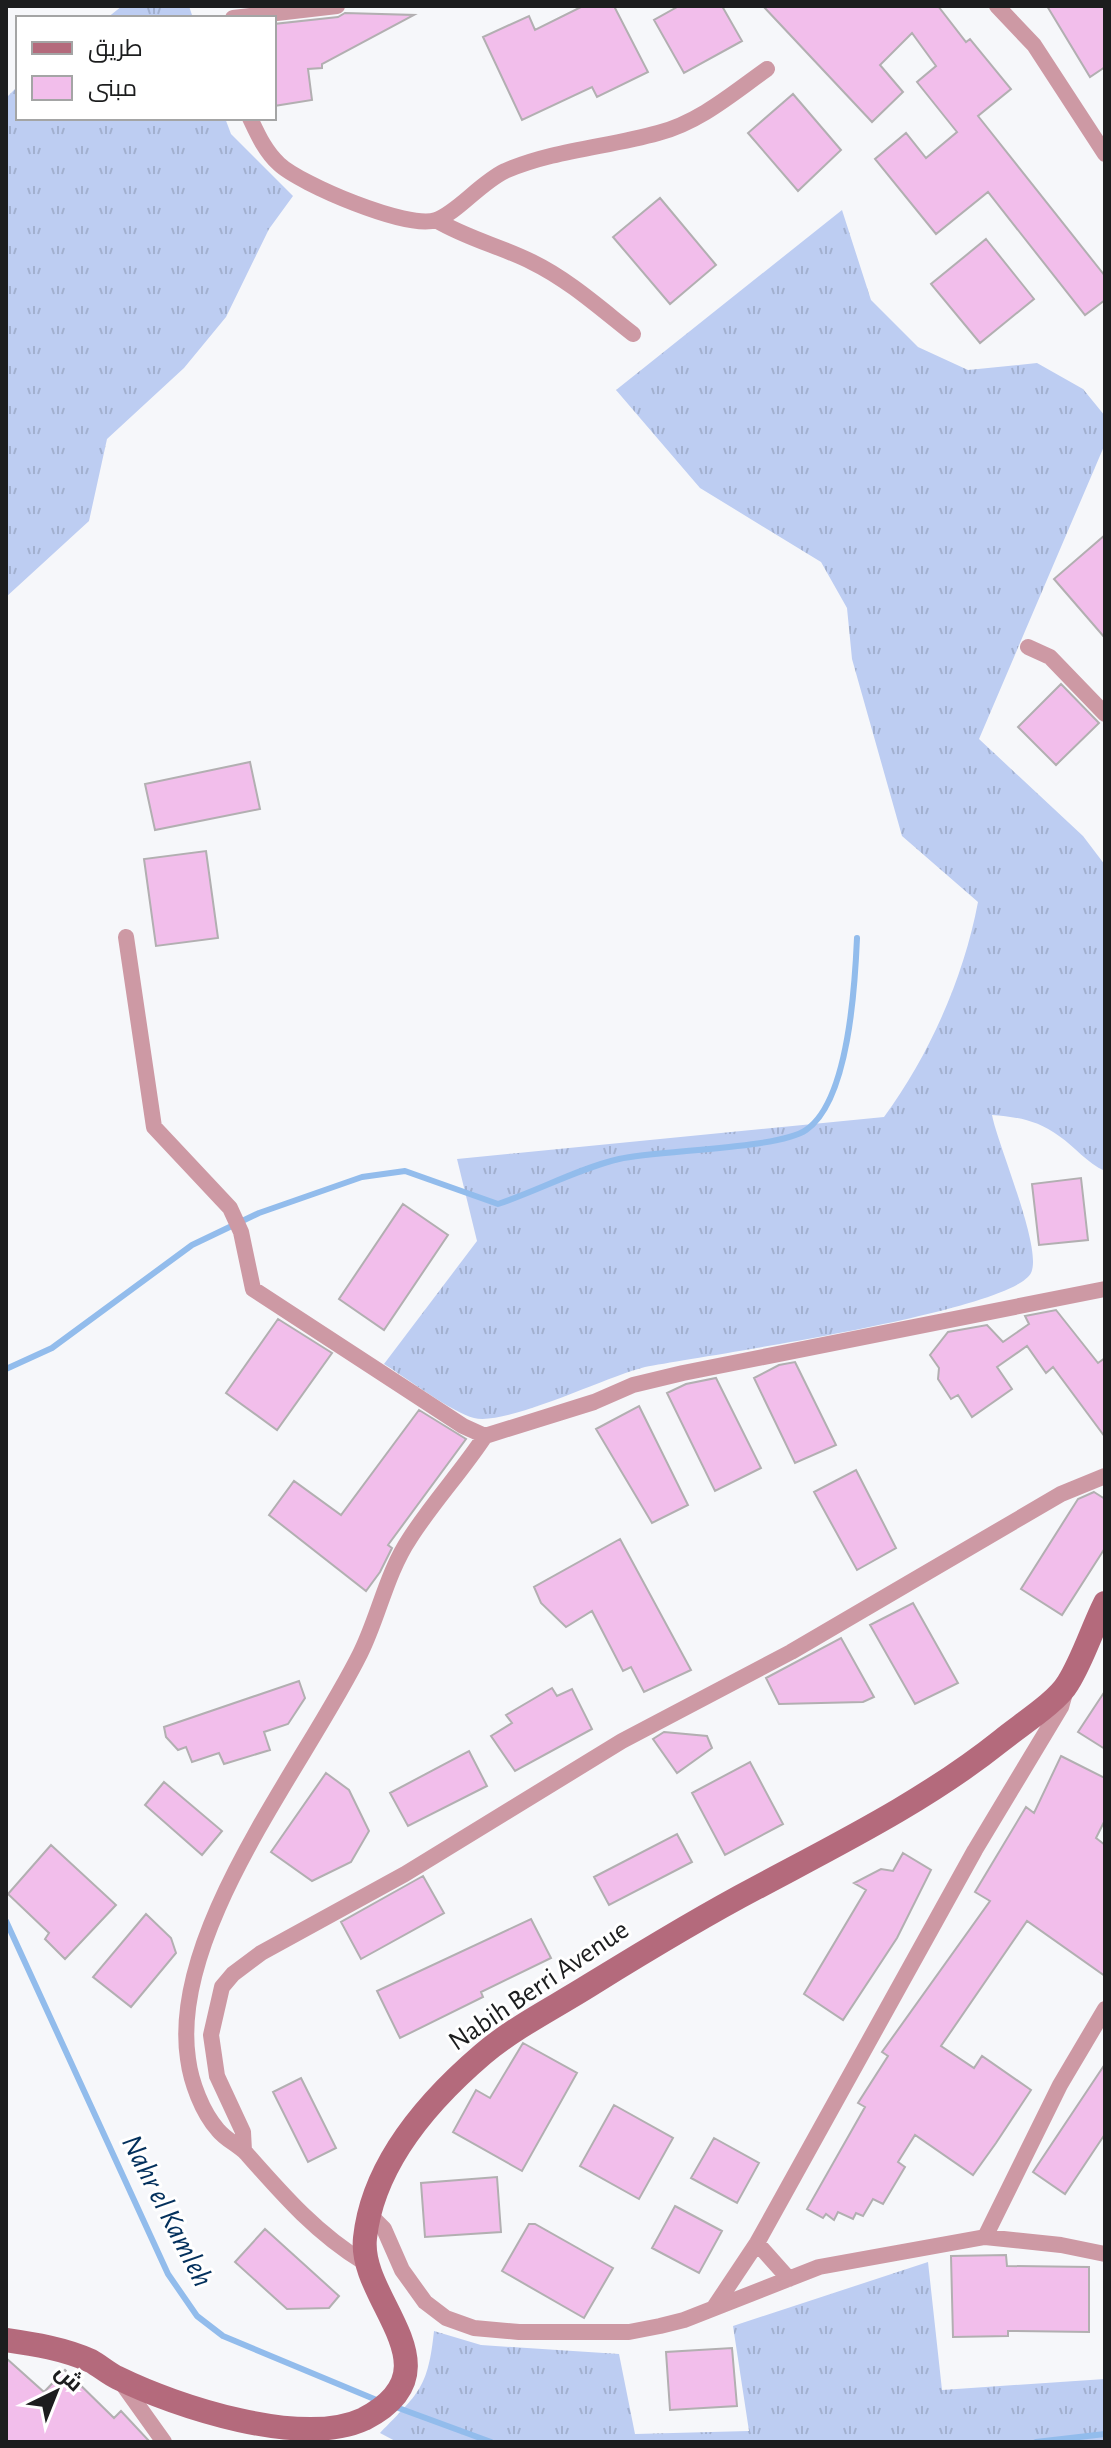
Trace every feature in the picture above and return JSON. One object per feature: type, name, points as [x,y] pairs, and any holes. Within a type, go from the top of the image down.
[{"type":"street","points":[[244,16],[283,9],[337,6]]},
{"type":"street","points":[[997,6],[1034,45],[1105,154]]},
{"type":"street","points":[[436,220],[482,183],[507,170],[549,156],[673,128],[699,117],[767,69]]},
{"type":"street","points":[[251,120],[261,143],[279,165],[307,185],[364,207],[419,221],[436,220],[471,240],[532,262],[559,277],[633,334]]},
{"type":"street","points":[[1028,647],[1050,657],[1105,714]]},
{"type":"street","points":[[126,937],[154,1127],[230,1208],[241,1232],[249,1280],[261,1296],[463,1426],[485,1436]]},
{"type":"street","points":[[6,2340],[43,2346],[91,2361],[118,2378],[205,2409],[300,2431],[352,2424],[392,2398],[402,2380],[406,2357],[385,2300],[365,2263],[313,2226],[244,2151],[218,2131],[198,2096],[188,2061],[185,2028],[190,1994],[212,1923],[237,1866],[361,1652],[391,1569],[410,1537],[485,1436],[594,1402],[633,1385],[683,1373],[1105,1289]]},
{"type":"street","points":[[244,2151],[243,2132],[217,2076],[211,2035],[222,1987],[233,1974],[261,1953],[418,1866],[622,1741],[791,1652],[1061,1494],[1105,1476]]},
{"type":"street","name":"Nabih Berri Avenue","points":[[365,2263],[369,2214],[385,2172],[407,2134],[435,2098],[492,2047],[662,1941],[933,1789],[989,1750],[1067,1685],[1105,1603]]},
{"type":"street","points":[[715,2306],[757,2243],[975,1850],[1061,1707],[1067,1685]]},
{"type":"street","points":[[985,2237],[1053,2098],[1105,2009]]},
{"type":"street","points":[[369,2214],[384,2229],[402,2270],[425,2302],[446,2318],[474,2328],[519,2332],[629,2332],[684,2320],[819,2267],[985,2237],[1061,2245],[1105,2254]]},
{"type":"street","points":[[757,2243],[789,2279]]},
{"type":"street","points":[[118,2378],[164,2442]]},
{"type":"green space","points":[[122,6],[189,6],[192,16],[110,16]]},
{"type":"green space","points":[[16,88],[16,120],[226,120],[231,134],[293,196],[269,229],[226,317],[184,368],[107,439],[89,521],[6,597],[6,98]]},
{"type":"green space","points":[[842,210],[871,300],[918,347],[968,370],[1037,363],[1083,389],[1105,416],[1105,444],[979,739],[1083,836],[1105,865],[1105,1171],[1043,1126],[1018,1118],[992,1115],[1026,1221],[1033,1261],[1031,1273],[1011,1288],[970,1303],[915,1317],[645,1367],[509,1415],[474,1418],[442,1402],[384,1364],[477,1241],[457,1159],[884,1117],[930,1042],[964,959],[978,902],[902,836],[852,659],[847,608],[821,562],[700,488],[616,390]]},
{"type":"green space","points":[[928,2262],[942,2390],[1105,2379],[1105,2442],[397,2442],[380,2433],[413,2398],[425,2378],[434,2331],[481,2345],[619,2354],[635,2434],[749,2431],[733,2326]]},
{"type":"building","points":[[583,6],[614,6],[648,72],[597,97],[592,87],[522,120],[483,37],[529,16],[535,30]]},
{"type":"building","points":[[679,6],[722,6],[742,41],[684,73],[654,20]]},
{"type":"building","points":[[763,6],[938,6],[966,42],[970,39],[1011,89],[978,116],[1105,276],[1105,300],[1085,315],[988,192],[936,234],[875,159],[906,133],[926,158],[957,132],[917,82],[936,66],[912,33],[880,65],[903,92],[872,122]]},
{"type":"building","points":[[1047,6],[1105,6],[1105,67],[1090,77]]},
{"type":"building","points":[[345,13],[414,15],[322,64],[322,68],[308,69],[312,100],[276,106],[276,24],[338,17]]},
{"type":"building","points":[[793,94],[841,150],[798,191],[748,133]]},
{"type":"building","points":[[660,198],[716,265],[670,304],[613,237]]},
{"type":"building","points":[[986,239],[1034,299],[980,343],[931,284]]},
{"type":"building","points":[[1105,535],[1105,638],[1054,579]]},
{"type":"building","points":[[1061,684],[1099,723],[1056,765],[1018,727]]},
{"type":"building","points":[[250,762],[260,809],[155,830],[145,784]]},
{"type":"building","points":[[206,851],[218,938],[156,946],[144,859]]},
{"type":"building","points":[[1081,1178],[1088,1240],[1039,1245],[1032,1184]]},
{"type":"building","points":[[403,1204],[448,1235],[384,1330],[339,1299]]},
{"type":"building","points":[[1056,1310],[1098,1363],[1105,1358],[1105,1437],[1053,1367],[1046,1373],[1027,1346],[997,1367],[1012,1389],[972,1417],[958,1395],[951,1399],[938,1379],[939,1368],[930,1355],[948,1332],[987,1325],[1003,1342],[1029,1324],[1025,1316]]},
{"type":"building","points":[[278,1319],[332,1353],[277,1430],[226,1393]]},
{"type":"building","points":[[795,1362],[836,1445],[795,1463],[754,1378],[779,1365]]},
{"type":"building","points":[[716,1378],[761,1468],[715,1491],[667,1393],[686,1384]]},
{"type":"building","points":[[639,1406],[688,1505],[652,1523],[596,1429]]},
{"type":"building","points":[[419,1410],[466,1439],[388,1545],[392,1548],[366,1591],[269,1515],[294,1481],[341,1515]]},
{"type":"building","points":[[856,1470],[896,1548],[857,1570],[814,1492]]},
{"type":"building","points":[[1094,1492],[1105,1499],[1105,1548],[1062,1615],[1021,1589],[1078,1499]]},
{"type":"building","points":[[620,1539],[691,1670],[644,1692],[631,1667],[623,1671],[592,1611],[566,1627],[541,1603],[534,1587]]},
{"type":"building","points":[[913,1603],[958,1683],[915,1704],[870,1625]]},
{"type":"building","points":[[841,1638],[874,1697],[863,1702],[779,1704],[766,1678]]},
{"type":"building","points":[[299,1681],[305,1698],[288,1724],[264,1732],[270,1750],[224,1764],[219,1753],[192,1762],[186,1747],[178,1750],[166,1737],[164,1727]]},
{"type":"building","points":[[552,1688],[557,1696],[572,1689],[592,1729],[515,1771],[491,1736],[512,1723],[506,1715]]},
{"type":"building","points":[[1105,1691],[1105,1749],[1078,1732]]},
{"type":"building","points":[[664,1732],[707,1736],[712,1748],[677,1773],[653,1739]]},
{"type":"building","points":[[469,1751],[487,1786],[408,1826],[390,1793]]},
{"type":"building","points":[[1061,1756],[1105,1778],[1105,1820],[1096,1838],[1105,1845],[1105,1976],[1027,1921],[941,2046],[974,2068],[982,2056],[1031,2090],[996,2143],[973,2175],[915,2135],[898,2162],[905,2167],[883,2204],[873,2199],[863,2216],[856,2213],[853,2219],[838,2212],[834,2220],[826,2214],[823,2218],[807,2209],[865,2107],[858,2103],[888,2056],[882,2052],[990,1901],[975,1892],[1026,1807],[1034,1813]]},
{"type":"building","points":[[750,1762],[783,1824],[725,1855],[692,1793]]},
{"type":"building","points":[[326,1773],[349,1790],[369,1831],[351,1862],[312,1881],[271,1852]]},
{"type":"building","points":[[164,1782],[222,1831],[202,1855],[145,1805]]},
{"type":"building","points":[[677,1834],[692,1862],[609,1905],[594,1877]]},
{"type":"building","points":[[51,1845],[116,1905],[65,1959],[45,1939],[49,1933],[8,1894]]},
{"type":"building","points":[[903,1853],[931,1870],[897,1938],[843,2020],[804,1994],[866,1890],[854,1883],[881,1869],[893,1871]]},
{"type":"building","points":[[423,1876],[444,1913],[361,1959],[341,1922]]},
{"type":"building","points":[[146,1914],[171,1938],[176,1953],[131,2007],[93,1977]]},
{"type":"building","points":[[531,1919],[551,1958],[481,1992],[483,1997],[400,2038],[377,1991]]},
{"type":"building","points":[[523,2043],[577,2073],[522,2171],[453,2132],[476,2090],[490,2098]]},
{"type":"building","points":[[1105,2064],[1105,2134],[1065,2194],[1033,2172]]},
{"type":"building","points":[[301,2078],[336,2148],[308,2162],[273,2092]]},
{"type":"building","points":[[614,2105],[673,2138],[639,2199],[580,2166]]},
{"type":"building","points":[[714,2138],[759,2163],[737,2203],[691,2178]]},
{"type":"building","points":[[497,2177],[501,2232],[425,2237],[421,2183]]},
{"type":"building","points":[[675,2206],[722,2231],[699,2273],[652,2248]]},
{"type":"building","points":[[529,2224],[535,2224],[613,2268],[584,2318],[502,2271]]},
{"type":"building","points":[[265,2229],[339,2296],[329,2308],[287,2309],[235,2262]]},
{"type":"building","points":[[1006,2255],[1007,2266],[1089,2267],[1089,2332],[1008,2331],[1008,2336],[953,2337],[951,2256]]},
{"type":"building","points":[[732,2348],[737,2406],[670,2410],[666,2352]]},
{"type":"building","points":[[6,2358],[44,2392],[65,2370],[114,2418],[121,2411],[150,2442],[6,2442]]},
{"type":"waterway","points":[[6,1369],[52,1348],[192,1245],[259,1213],[362,1177],[405,1171],[498,1204],[619,1159],[771,1141],[806,1130],[820,1115],[841,1069],[851,1012],[857,938]]},
{"type":"waterway","name":"Nahr el Kamleh","points":[[6,1921],[168,2274],[197,2316],[223,2336],[379,2401]]},
{"type":"waterway","name":"Nahr el Kamleh","points":[[393,2406],[491,2442]]},
{"type":"waterway","name":"Nahr el Kamleh","points":[[1036,2442],[1105,2434]]}]
